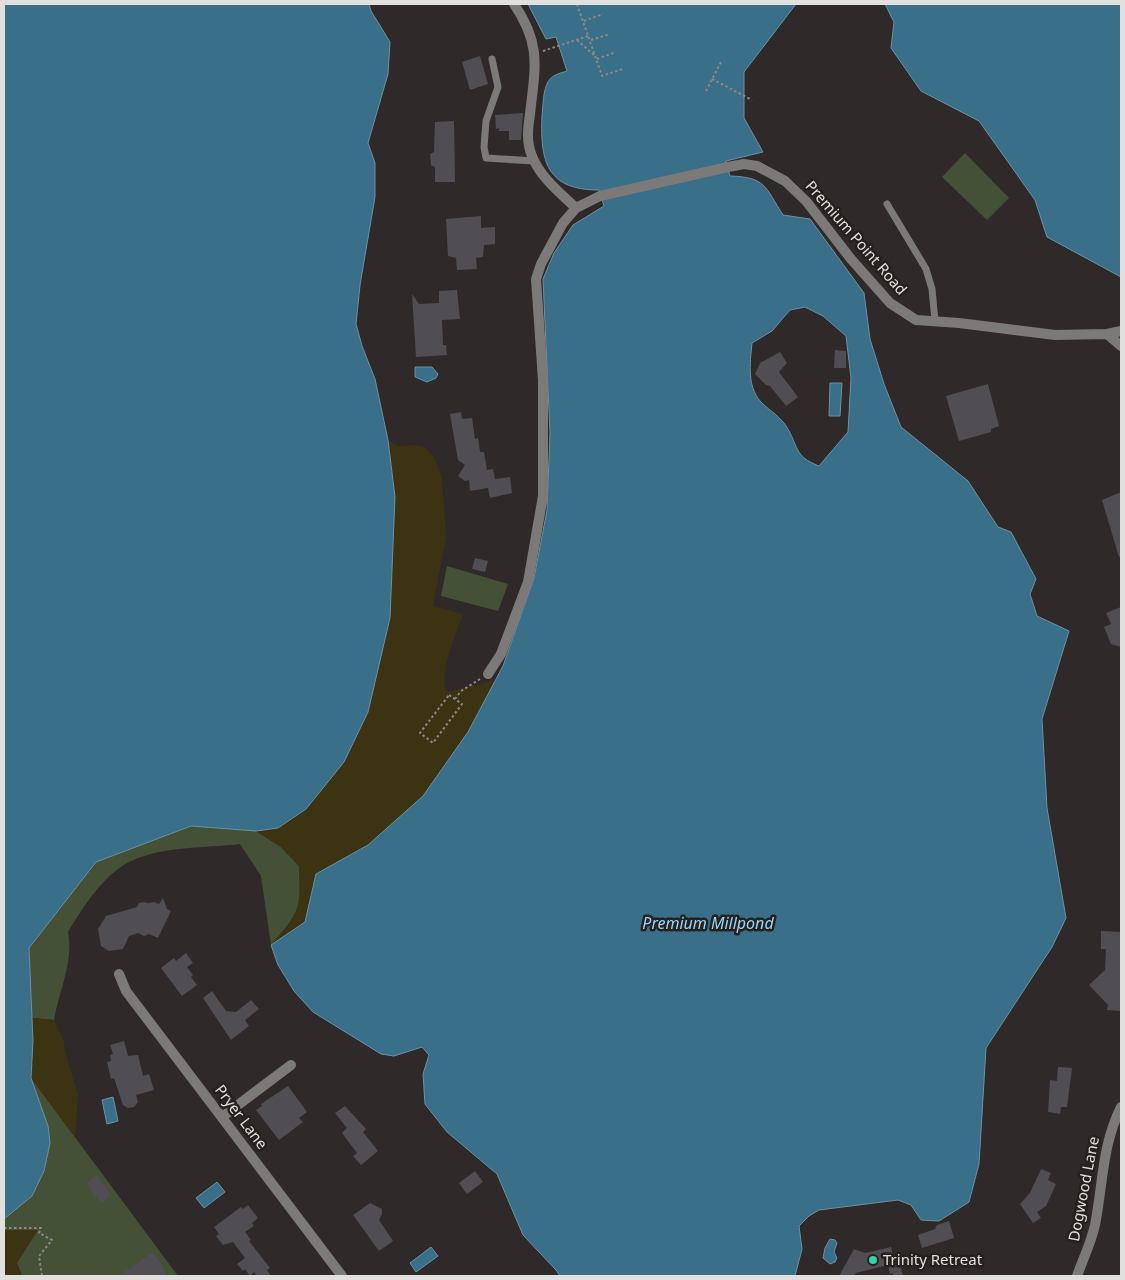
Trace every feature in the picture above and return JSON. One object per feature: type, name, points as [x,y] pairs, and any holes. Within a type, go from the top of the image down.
[{"type":"street","points":[[514,4],[530,33],[535,54],[536,75],[528,137],[534,161],[539,170],[576,208]]},
{"type":"street","name":"Premium Point Road","points":[[488,674],[501,654],[528,582],[543,496],[543,380],[536,279],[553,240],[576,208],[600,196],[728,167],[744,164],[757,166],[784,181],[806,201],[851,259],[890,303],[916,320],[1055,335],[1107,334],[1121,331]]},
{"type":"street","points":[[1107,334],[1121,346]]},
{"type":"street","name":"Pryer Lane","points":[[119,974],[126,991],[342,1276]]},
{"type":"street","points":[[222,1118],[291,1064]]},
{"type":"street","name":"Dogwood Lane","points":[[1077,1276],[1090,1244],[1104,1155],[1121,1107]]},
{"type":"lane","points":[[492,59],[498,87],[486,121],[484,147],[486,158],[534,161]]},
{"type":"lane","points":[[887,204],[926,269],[932,289],[935,322]]},
{"type":"path","points":[[577,4],[602,76],[623,70]]},
{"type":"path","points":[[583,22],[603,14]]},
{"type":"path","points":[[590,40],[610,34]]},
{"type":"path","points":[[535,54],[588,36]]},
{"type":"path","points":[[577,40],[596,58]]},
{"type":"path","points":[[596,58],[616,52]]},
{"type":"path","points":[[706,91],[720,62]]},
{"type":"path","points":[[712,79],[752,100]]},
{"type":"path","points":[[455,699],[462,691],[488,674]]},
{"type":"path","points":[[449,695],[455,699],[462,704],[433,743],[420,733],[449,695]]},
{"type":"path","points":[[4,1228],[41,1228],[39,1233],[52,1240],[39,1256],[42,1276]]},
{"type":"green space","points":[[965,153],[1009,198],[987,220],[942,177]]},
{"type":"green space","points":[[447,566],[508,584],[498,611],[441,596]]},
{"type":"green space","points":[[191,826],[256,831],[281,847],[299,866],[300,892],[297,910],[281,934],[271,945],[261,876],[240,844],[184,848],[143,856],[131,861],[112,874],[88,902],[68,932],[68,965],[54,1020],[32,1018],[29,948],[96,862]]},
{"type":"green space","points":[[31,1078],[178,1276],[22,1276],[4,1230],[4,1174]]},
{"type":"sand","points":[[388,440],[398,446],[418,445],[427,449],[434,457],[442,478],[446,537],[433,606],[463,614],[446,665],[444,676],[447,692],[496,680],[468,732],[423,796],[368,845],[316,874],[305,922],[271,945],[288,925],[297,910],[300,892],[299,866],[281,847],[256,831],[278,828],[344,762],[368,712],[390,618],[395,497]]},
{"type":"sand","points":[[32,1018],[54,1020],[63,1039],[78,1094],[75,1137],[31,1078]]},
{"type":"sand","points":[[4,1230],[38,1230],[17,1263],[22,1276],[4,1276]]},
{"type":"water","points":[[4,4],[369,4],[371,11],[390,42],[388,74],[368,143],[375,163],[375,197],[360,285],[356,324],[362,346],[375,379],[388,440],[395,497],[390,618],[368,712],[344,762],[306,809],[278,828],[256,831],[191,826],[96,862],[29,948],[33,1041],[31,1078],[48,1126],[50,1143],[44,1171],[32,1196],[4,1219]]},
{"type":"water","name":"Premium Millpond","points":[[528,4],[796,4],[744,72],[744,118],[763,152],[726,161],[730,176],[758,181],[768,191],[783,215],[810,219],[864,293],[870,339],[884,384],[901,427],[968,481],[998,527],[1011,532],[1036,579],[1030,594],[1037,616],[1069,631],[1042,719],[1047,808],[1066,918],[1052,947],[986,1048],[979,1164],[969,1202],[939,1221],[921,1220],[911,1205],[898,1200],[819,1210],[809,1216],[799,1226],[802,1249],[795,1276],[560,1276],[523,1235],[497,1174],[447,1132],[425,1104],[423,1074],[429,1055],[422,1047],[394,1056],[381,1054],[313,1012],[294,991],[278,965],[271,945],[305,922],[316,874],[368,845],[423,796],[468,732],[503,666],[534,578],[547,510],[550,433],[543,279],[554,253],[573,225],[604,206],[599,190],[582,189],[568,185],[558,179],[550,170],[545,160],[542,116],[545,89],[551,78],[567,71],[556,37],[546,39]],"holes":[[[805,307],[823,316],[846,336],[851,378],[848,432],[819,466],[801,454],[784,423],[758,399],[754,392],[750,368],[752,343],[772,331],[790,310]]]},
{"type":"water","points":[[885,4],[1121,4],[1121,277],[1047,237],[1035,200],[979,121],[921,91],[891,48],[894,22]]},
{"type":"water","points":[[415,367],[432,367],[438,374],[436,378],[427,382],[415,377]]},
{"type":"water","points":[[830,383],[842,383],[840,416],[829,416]]},
{"type":"water","points":[[113,1097],[118,1121],[107,1124],[102,1100]]},
{"type":"water","points":[[217,1182],[225,1192],[204,1208],[196,1198]]},
{"type":"water","points":[[830,1239],[835,1240],[837,1243],[834,1252],[837,1258],[835,1262],[830,1264],[823,1258],[825,1248]]},
{"type":"water","points":[[431,1247],[438,1256],[416,1272],[410,1263]]},
{"type":"building","points":[[480,56],[488,84],[470,90],[462,62]]},
{"type":"building","points":[[523,113],[521,140],[509,140],[509,131],[499,131],[499,128],[496,129],[495,115]]},
{"type":"building","points":[[454,121],[455,182],[435,182],[435,167],[431,165],[430,154],[434,152],[435,122]]},
{"type":"building","points":[[481,216],[481,228],[495,227],[495,244],[484,245],[483,257],[476,258],[477,269],[457,270],[456,258],[448,256],[446,219]]},
{"type":"building","points":[[457,290],[460,319],[442,320],[443,345],[446,345],[447,355],[416,357],[412,294],[419,304],[439,303],[439,291]]},
{"type":"building","points":[[835,350],[846,351],[846,368],[834,368]]},
{"type":"building","points":[[780,352],[787,363],[779,372],[798,397],[786,406],[770,386],[766,385],[755,374],[760,363]]},
{"type":"building","points":[[988,384],[999,426],[991,429],[991,432],[959,441],[946,396]]},
{"type":"building","points":[[461,412],[462,419],[472,418],[475,439],[478,438],[480,452],[484,452],[487,470],[493,469],[495,479],[510,477],[512,493],[490,498],[488,488],[470,491],[469,480],[465,481],[458,476],[465,465],[458,460],[450,414]]},
{"type":"building","points":[[1121,492],[1121,556],[1119,557],[1102,500]]},
{"type":"building","points":[[475,558],[488,561],[485,572],[472,569]]},
{"type":"building","points":[[1121,607],[1121,647],[1111,644],[1104,627],[1111,624],[1106,613]]},
{"type":"building","points":[[163,898],[167,909],[171,911],[158,938],[149,934],[144,936],[138,933],[129,936],[123,949],[109,951],[101,946],[98,929],[106,916],[137,907],[139,903],[154,902],[159,904]]},
{"type":"building","points":[[1101,931],[1120,932],[1121,1011],[1107,1010],[1108,1005],[1089,985],[1105,970],[1106,949],[1101,949]]},
{"type":"building","points":[[186,953],[193,963],[187,967],[197,985],[182,996],[161,968],[174,958],[176,961]]},
{"type":"building","points":[[212,991],[226,1011],[236,1012],[251,1000],[259,1009],[245,1020],[249,1026],[231,1040],[203,998]]},
{"type":"building","points":[[124,1041],[128,1056],[138,1055],[143,1076],[149,1074],[154,1090],[136,1095],[138,1102],[134,1107],[128,1108],[123,1105],[114,1078],[111,1079],[107,1062],[111,1061],[110,1055],[113,1054],[110,1045]]},
{"type":"building","points":[[1058,1067],[1072,1068],[1067,1107],[1061,1107],[1060,1114],[1048,1112],[1050,1080],[1057,1081]]},
{"type":"building","points":[[288,1086],[307,1112],[299,1118],[303,1122],[279,1140],[256,1110],[262,1106],[261,1104]]},
{"type":"building","points":[[345,1106],[366,1129],[363,1132],[378,1151],[361,1165],[353,1156],[357,1153],[342,1133],[347,1128],[335,1113]]},
{"type":"building","points":[[1041,1169],[1051,1173],[1048,1180],[1056,1184],[1046,1206],[1037,1212],[1041,1218],[1033,1223],[1020,1204],[1030,1193]]},
{"type":"building","points":[[475,1171],[483,1182],[467,1194],[459,1183]]},
{"type":"building","points":[[97,1175],[111,1195],[101,1203],[96,1196],[94,1197],[87,1182]]},
{"type":"building","points":[[370,1203],[382,1209],[379,1220],[393,1241],[379,1251],[353,1215]]},
{"type":"building","points":[[248,1205],[258,1218],[252,1223],[254,1226],[245,1232],[251,1240],[249,1241],[270,1268],[267,1270],[271,1276],[257,1276],[254,1272],[250,1276],[245,1269],[243,1271],[237,1264],[245,1258],[233,1242],[223,1245],[216,1236],[219,1234],[214,1227],[241,1207],[243,1209]]},
{"type":"building","points":[[949,1221],[954,1238],[922,1248],[918,1235],[935,1229],[937,1225]]},
{"type":"building","name":"Trinity Retreat","points":[[891,1247],[894,1259],[898,1258],[903,1276],[893,1276],[893,1273],[890,1274],[888,1265],[856,1273],[854,1276],[839,1276],[854,1249],[865,1253]]},
{"type":"building","points":[[153,1252],[168,1276],[119,1276]]},
{"type":"place","name":"Trinity Retreat","points":[[873,1260]]}]
